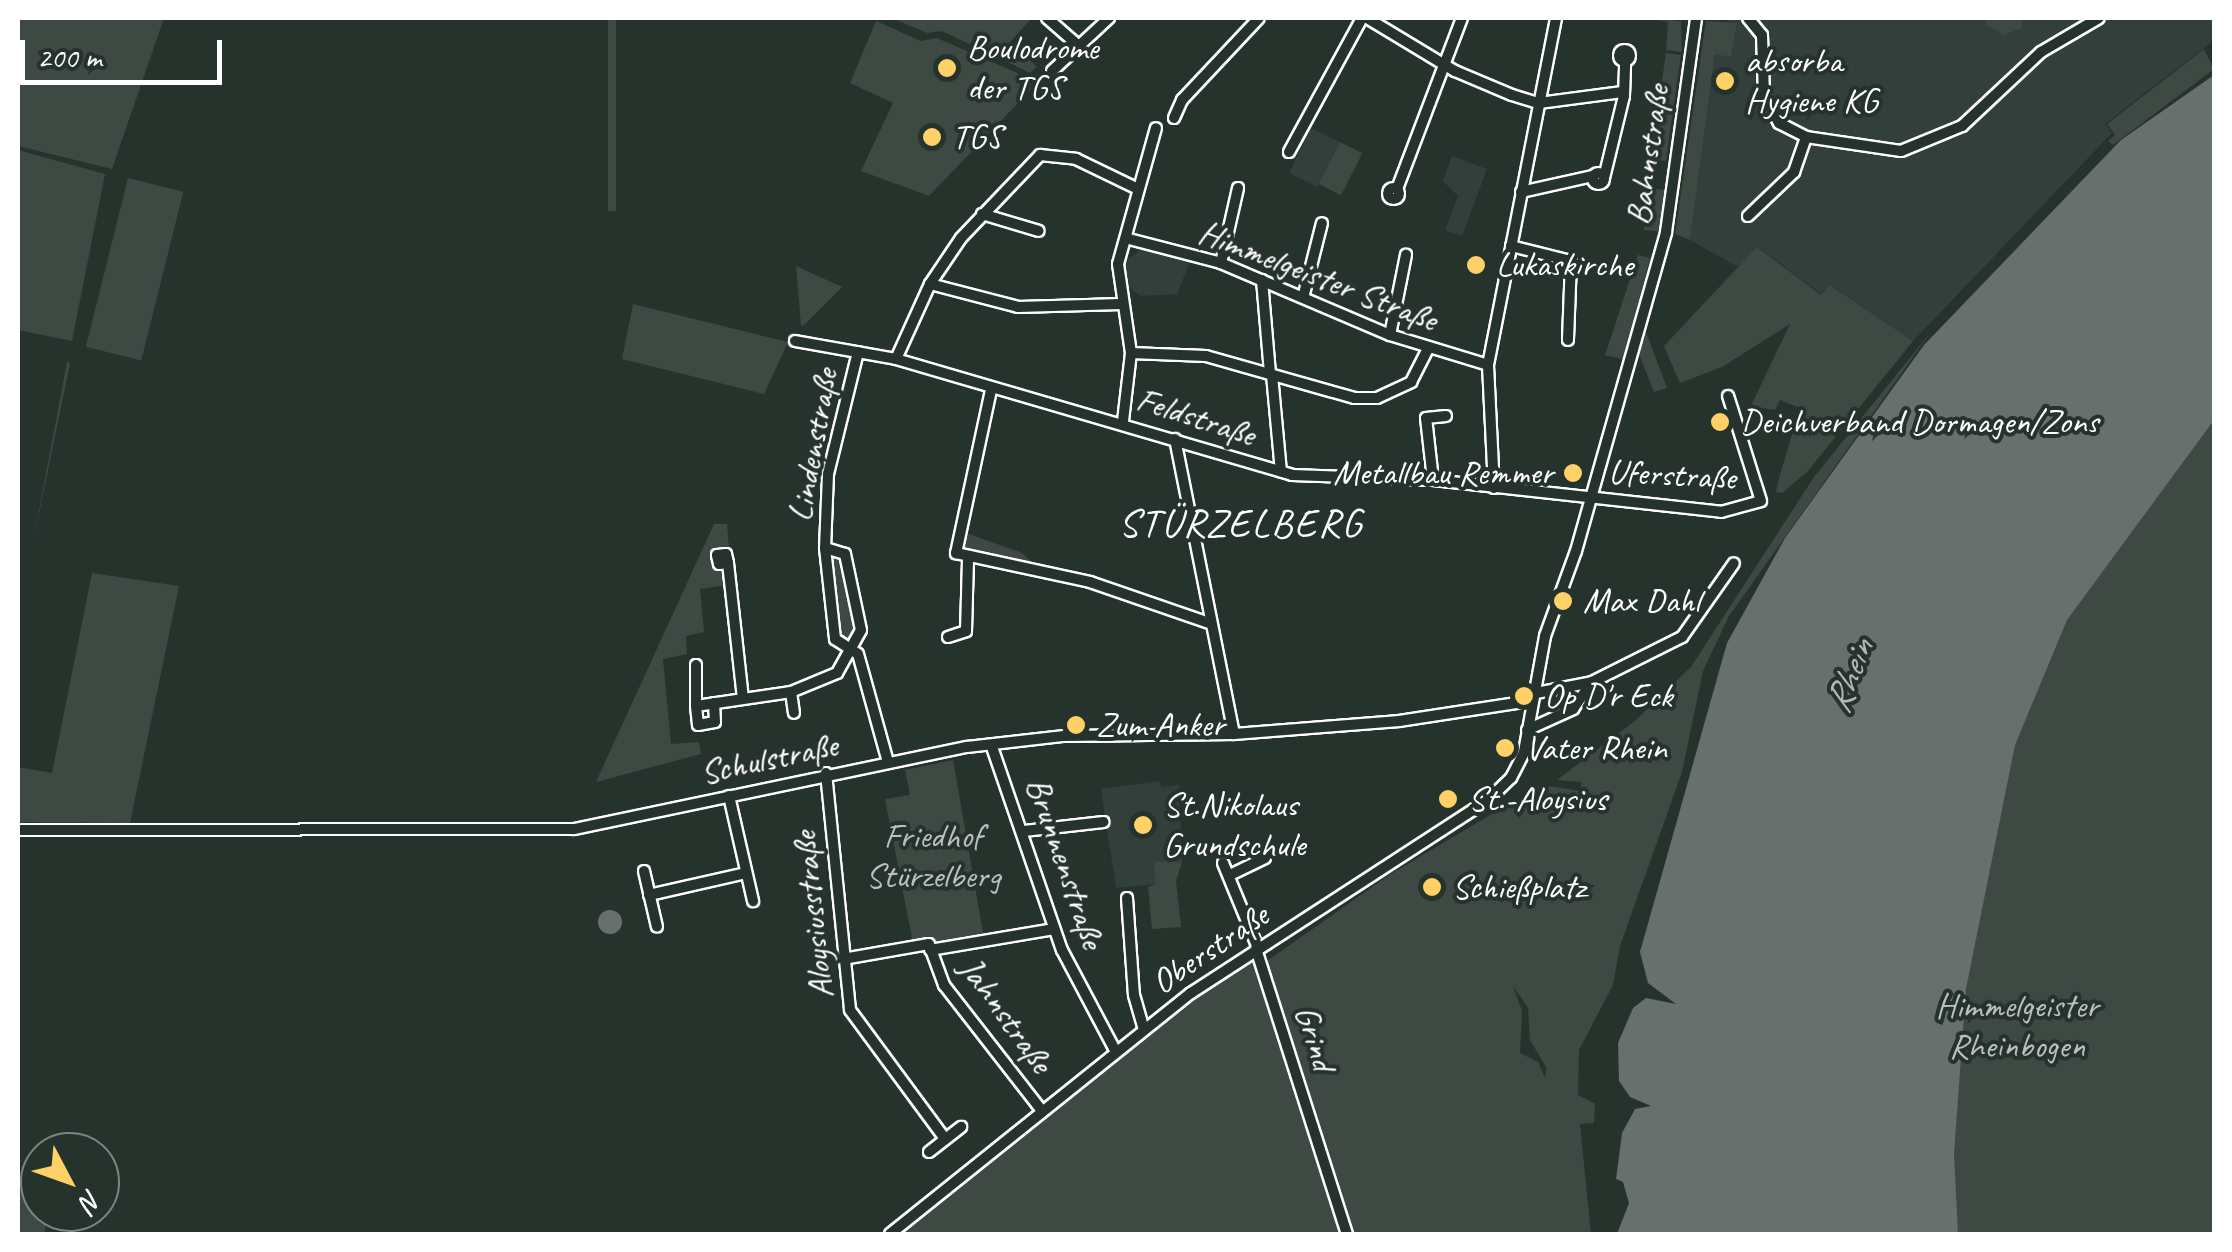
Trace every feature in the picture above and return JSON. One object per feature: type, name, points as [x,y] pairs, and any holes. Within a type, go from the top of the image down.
[{"type":"street","points":[[1046,18],[1080,47]]},
{"type":"street","points":[[1052,71],[1108,18]]},
{"type":"street","points":[[1174,118],[1182,100],[1259,18]]},
{"type":"street","points":[[1289,152],[1365,18],[1445,64],[1540,103],[1622,92]]},
{"type":"street","points":[[1397,189],[1462,18]]},
{"type":"street","points":[[1494,488],[1488,365],[1556,18]]},
{"type":"street","name":"Bahnstraße","points":[[1530,698],[1666,232],[1692,18]]},
{"type":"street","points":[[1748,18],[1762,35],[1769,110],[1806,137],[1901,151],[1923,146],[1978,115],[2041,52],[2098,18]]},
{"type":"street","points":[[1521,192],[1599,177],[1622,92],[1625,60]]},
{"type":"street","points":[[1123,421],[1131,353],[1118,264],[1129,238],[1156,128]]},
{"type":"street","points":[[1748,216],[1794,172],[1806,137]]},
{"type":"street","points":[[896,359],[930,284],[982,214],[1046,153],[1097,166],[1138,189]]},
{"type":"street","points":[[1221,263],[1238,188]]},
{"type":"street","points":[[982,214],[1039,231]]},
{"type":"street","points":[[1304,294],[1322,223]]},
{"type":"street","name":"Himmelgeister Straße","points":[[1129,238],[1221,263],[1304,294],[1390,335],[1488,365]]},
{"type":"street","points":[[1511,246],[1570,261],[1568,340]]},
{"type":"street","points":[[1390,335],[1406,255]]},
{"type":"street","points":[[1262,280],[1281,472]]},
{"type":"street","points":[[930,284],[1018,307],[1121,304]]},
{"type":"street","name":"Feldstraße","points":[[796,341],[896,359],[992,390],[1123,421],[1281,472],[1433,480],[1587,498]]},
{"type":"street","points":[[1131,353],[1183,351],[1354,398],[1377,398],[1411,382],[1428,348]]},
{"type":"street","name":"Lindenstraße","points":[[858,352],[828,474],[825,548],[835,639],[852,649],[888,762]]},
{"type":"street","points":[[992,390],[956,549],[968,559],[1090,582],[1210,623]]},
{"type":"street","name":"Uferstraße","points":[[1587,498],[1720,512],[1762,501],[1728,396]]},
{"type":"street","points":[[1433,480],[1426,418],[1446,416]]},
{"type":"street","points":[[1175,439],[1234,734]]},
{"type":"street","name":"Lindenstraße","points":[[825,548],[844,554],[861,630],[852,649]]},
{"type":"street","points":[[948,637],[966,632],[968,559]]},
{"type":"street","points":[[728,563],[743,698]]},
{"type":"street","points":[[1527,730],[1572,709],[1592,682],[1688,632],[1734,563]]},
{"type":"street","points":[[696,706],[791,692],[829,680],[852,649]]},
{"type":"street","points":[[696,665],[698,725],[716,722],[714,703]]},
{"type":"street","name":"Schulstraße","points":[[18,830],[567,829],[888,762],[992,747],[1138,734],[1234,734],[1399,722],[1530,698],[1592,682]]},
{"type":"street","points":[[791,692],[794,712]]},
{"type":"street","name":"Oberstraße","points":[[890,1234],[1144,1028],[1257,948],[1498,792],[1518,765],[1530,698]]},
{"type":"street","name":"Brunnenstraße","points":[[992,747],[1054,929],[1116,1050]]},
{"type":"street","name":"Aloysiusstraße","points":[[826,774],[850,1010],[859,1030],[945,1139]]},
{"type":"street","points":[[729,796],[753,902]]},
{"type":"street","points":[[1024,832],[1103,822]]},
{"type":"street","points":[[1230,875],[1265,858]]},
{"type":"street","name":"Grind","points":[[1223,864],[1257,948],[1347,1234]]},
{"type":"street","points":[[644,872],[656,927]]},
{"type":"street","points":[[650,895],[746,872]]},
{"type":"street","points":[[1127,898],[1134,995],[1144,1028]]},
{"type":"street","name":"Jahnstraße","points":[[930,950],[1054,929]]},
{"type":"street","name":"Jahnstraße","points":[[844,958],[929,944],[944,984],[1042,1110]]},
{"type":"street","points":[[929,1152],[961,1126]]},
{"type":"shaded area","points":[[1719,18],[2214,18],[2214,40],[2105,124],[2112,133],[1913,341],[1831,285],[1821,294],[1758,247],[1738,267],[1690,240],[1715,54],[1731,56],[1737,24]]},
{"type":"shaded area","points":[[1311,128],[1340,142],[1318,187],[1289,173]]},
{"type":"shaded area","points":[[1452,156],[1487,169],[1462,236],[1445,230],[1458,196],[1443,181]]},
{"type":"shaded area","points":[[1143,248],[1191,259],[1177,294],[1141,296],[1126,285],[1126,261]]},
{"type":"shaded area","name":"St.Nikolaus Grundschule","points":[[1160,781],[1161,787],[1179,785],[1182,862],[1154,862],[1155,884],[1116,888],[1101,789]]},
{"type":"green space","points":[[18,18],[164,18],[112,169],[18,146]]},
{"type":"green space","points":[[608,18],[616,18],[616,211],[608,211]]},
{"type":"green space","points":[[892,18],[1032,18],[1010,42],[1037,67],[1030,73],[942,31],[927,33]]},
{"type":"green space","points":[[1650,18],[1681,21],[1682,52],[1666,50],[1668,22]]},
{"type":"green space","points":[[1986,18],[2022,18],[2022,28],[2004,35],[1986,25]]},
{"type":"green space","name":"TGS","points":[[876,21],[921,41],[937,38],[1038,82],[929,196],[861,171],[893,103],[850,83]]},
{"type":"green space","points":[[1706,21],[1737,23],[1731,57],[1715,54],[1690,240],[1675,234]]},
{"type":"green space","points":[[2204,49],[2214,69],[2113,145],[2108,141],[2115,135],[2107,124]]},
{"type":"green space","points":[[1666,53],[1681,55],[1666,161],[1651,159]]},
{"type":"green space","points":[[1340,142],[1362,153],[1341,195],[1319,184]]},
{"type":"green space","points":[[18,150],[105,174],[72,341],[18,330]]},
{"type":"green space","points":[[128,178],[183,192],[141,361],[86,347]]},
{"type":"green space","points":[[1649,188],[1666,190],[1661,232],[1644,230]]},
{"type":"green space","points":[[1757,247],[1821,295],[1830,285],[1913,341],[1807,472],[1782,493],[1776,492],[1800,408],[1780,400],[1775,410],[1751,406],[1790,324],[1722,367],[1680,383],[1664,346]]},
{"type":"green space","points":[[1638,255],[1650,258],[1623,359],[1605,355]]},
{"type":"green space","points":[[796,266],[842,287],[803,326],[801,325]]},
{"type":"green space","name":"Himmelgeister Rheinbogen","points":[[2214,266],[2214,1234],[1815,1234],[1816,1216]]},
{"type":"green space","points":[[633,304],[788,342],[764,394],[622,359]]},
{"type":"green space","points":[[1646,332],[1667,388],[1654,392],[1639,354]]},
{"type":"green space","points":[[1930,333],[1729,616],[1703,671],[1682,772],[1620,946],[1613,985],[1579,1050],[1578,1095],[1595,1104],[1594,1123],[1580,1124],[1591,1234],[895,1234],[1240,964],[1267,961],[1389,875],[1541,785],[1581,791],[1581,782],[1557,780],[1636,720],[1691,667],[1814,477]],"holes":[[[1513,986],[1528,1008],[1530,1040],[1546,1067],[1545,1078],[1538,1062],[1520,1053],[1522,1011]]]},
{"type":"green space","points":[[67,362],[70,363],[33,543]]},
{"type":"green space","points":[[714,524],[727,524],[729,549],[715,551],[716,569],[727,569],[728,585],[700,589],[704,632],[686,636],[687,654],[663,659],[671,744],[699,742],[701,754],[596,782]]},
{"type":"green space","points":[[966,533],[1022,553],[1031,562],[962,553]]},
{"type":"green space","points":[[840,552],[856,618],[856,637],[848,641],[839,637],[830,554]]},
{"type":"green space","points":[[92,573],[179,586],[130,823],[18,822],[18,767],[52,773]]},
{"type":"green space","name":"Friedhof Stürzelberg","points":[[953,760],[984,938],[913,943],[885,799],[910,795],[905,770]]},
{"type":"green space","points":[[1154,862],[1182,862],[1176,881],[1181,927],[1152,929],[1148,887],[1155,884]]},
{"type":"green space","points":[[18,1178],[20,1232],[44,1232],[18,1234]]},
{"type":"water","name":"Rhein","points":[[2214,75],[2214,420],[2067,620],[2015,745],[1966,989],[1954,1154],[1958,1234],[1617,1234],[1629,1203],[1623,1182],[1616,1179],[1622,1133],[1635,1109],[1651,1106],[1630,1097],[1619,1081],[1618,1043],[1633,1008],[1646,998],[1676,1004],[1648,983],[1640,952],[1727,643],[1785,538],[1924,345],[2121,140]]},
{"type":"water","points":[[610,910],[622,922],[610,934],[598,922]]},
{"type":"place","name":"Boulodrome der TGS","points":[[947,68]]},
{"type":"place","name":"absorba Hygiene KG","points":[[1725,81]]},
{"type":"place","name":"TGS","points":[[932,137]]},
{"type":"place","name":"Lukaskirche","points":[[1476,265]]},
{"type":"place","name":"Deichverband Dormagen/Zons","points":[[1720,422]]},
{"type":"place","name":"Metallbau Remmer","points":[[1573,473]]},
{"type":"place","name":"Max Dahl","points":[[1563,601]]},
{"type":"place","name":"Op D'r Eck","points":[[1524,696]]},
{"type":"place","name":"Zum Anker","points":[[1076,725]]},
{"type":"place","name":"Vater Rhein","points":[[1505,748]]},
{"type":"place","name":"St.-Aloysius","points":[[1448,799]]},
{"type":"place","name":"St.Nikolaus Grundschule","points":[[1143,825]]},
{"type":"place","name":"Schießplatz","points":[[1432,887]]},
{"type":"district","name":"STÜRZELBERG","points":[[1241,523]]}]
